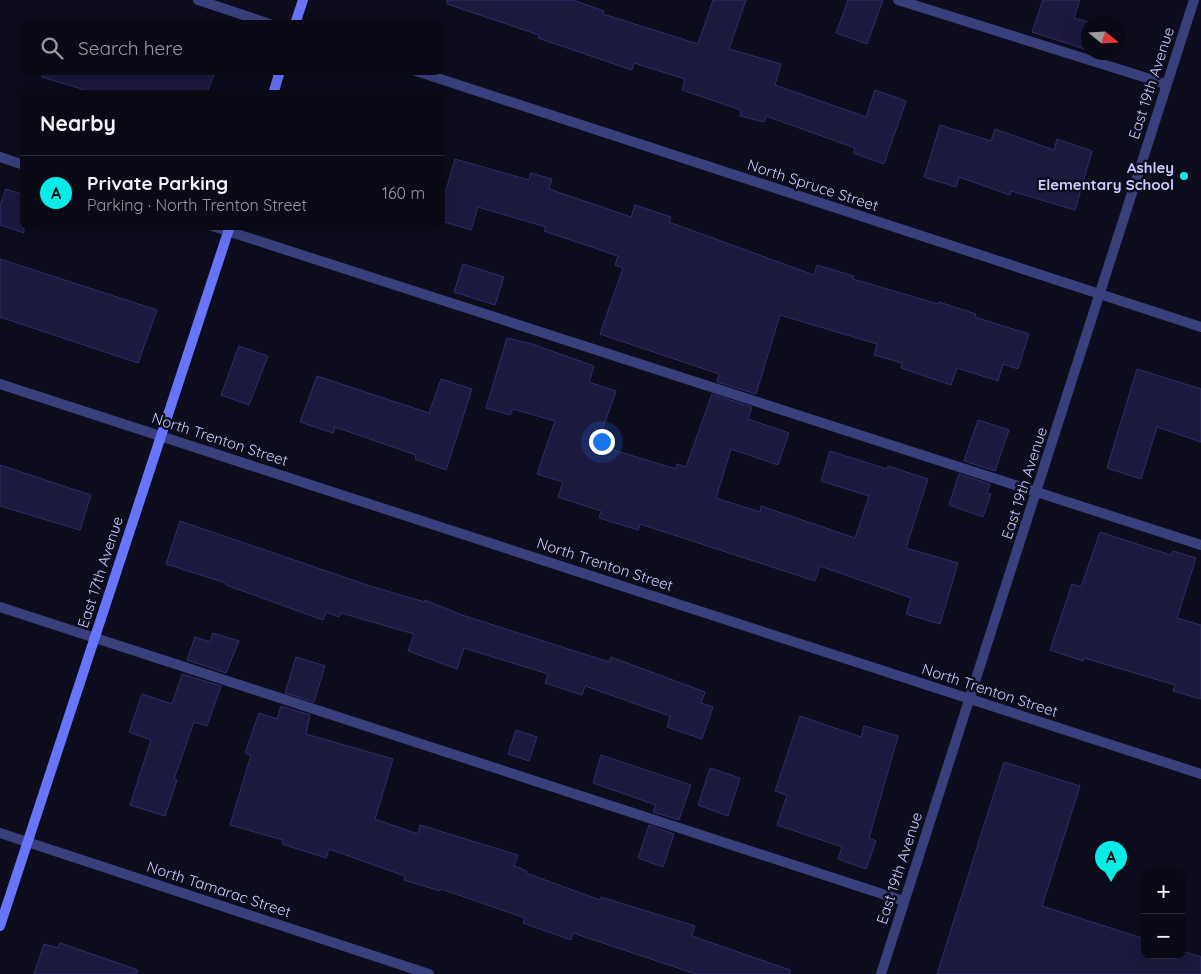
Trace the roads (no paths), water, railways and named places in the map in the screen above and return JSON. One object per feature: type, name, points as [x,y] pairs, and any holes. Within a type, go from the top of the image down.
[{"type":"street","points":[[198,0],[258,20]]},
{"type":"street","points":[[296,20],[303,0]]},
{"type":"street","points":[[898,0],[1166,84]]},
{"type":"street","name":"East 19th Avenue","points":[[881,974],[1194,0]]},
{"type":"street","points":[[274,90],[279,75]]},
{"type":"street","name":"North Spruce Street","points":[[428,75],[1201,327]]},
{"type":"street","points":[[0,157],[20,164]]},
{"type":"street","name":"East 17th Avenue","points":[[0,926],[229,230]]},
{"type":"street","points":[[232,230],[1201,545]]},
{"type":"street","name":"North Trenton Street","points":[[0,384],[1201,774]]},
{"type":"street","points":[[0,607],[904,902]]},
{"type":"street","name":"North Tamarac Street","points":[[0,833],[429,974]]},
{"type":"place","name":"Ashley Elementary School","points":[[1184,176]]},
{"type":"place","name":"Private Parking","points":[[1111,882]]}]
